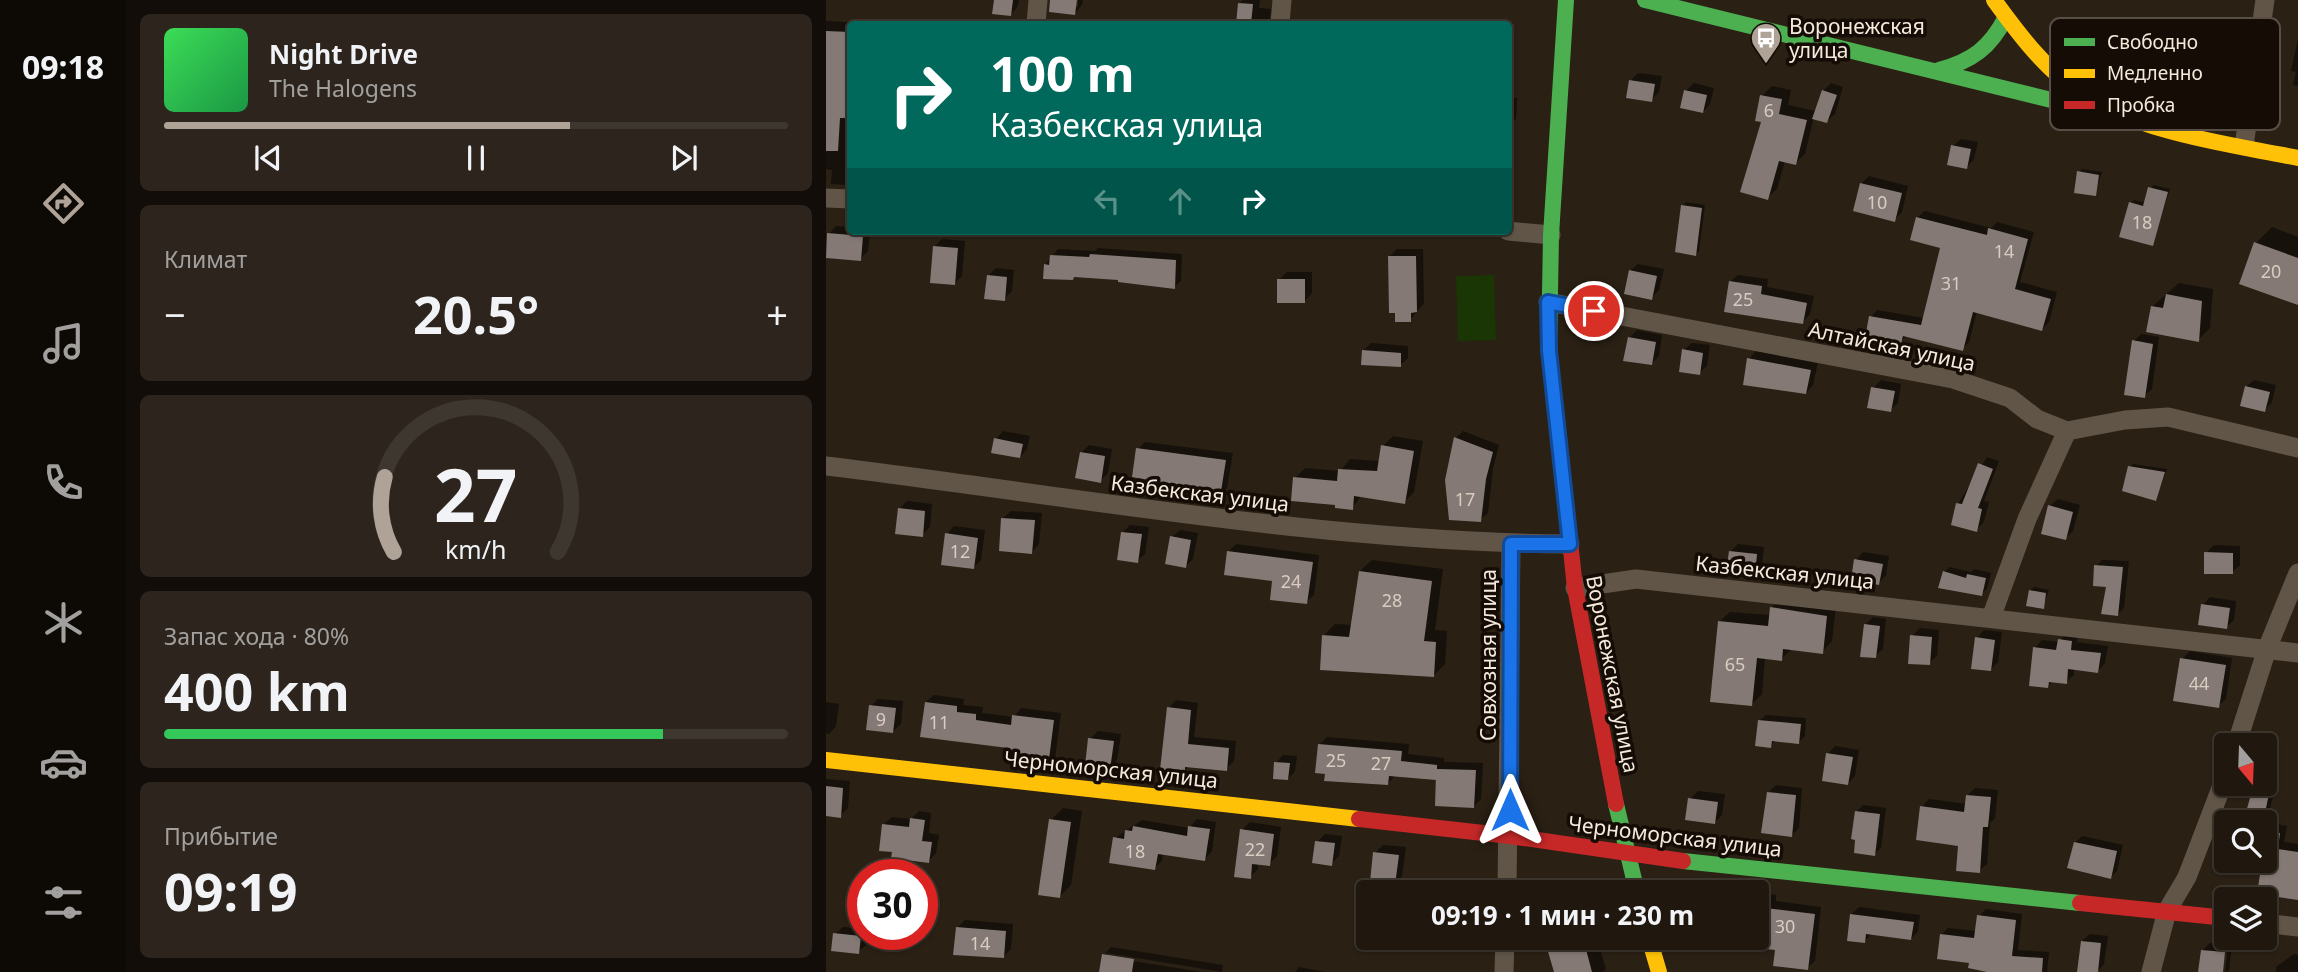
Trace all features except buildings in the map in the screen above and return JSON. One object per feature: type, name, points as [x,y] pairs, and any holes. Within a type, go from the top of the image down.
[{"type":"main road","name":"Воронежская улица","points":[[1566,0],[1551,235],[1549,351],[1575,588],[1626,855],[1633,880]]},
{"type":"main road","points":[[1645,0],[2050,99]]},
{"type":"main road","points":[[1994,0],[2006,17],[2050,62]]},
{"type":"main road","points":[[1939,70],[1979,57],[1991,43],[2006,17]]},
{"type":"main road","points":[[2172,130],[2298,158]]},
{"type":"main road","name":"Черноморская улица","points":[[826,760],[1510,836],[1626,855],[2214,917]]},
{"type":"main road","points":[[1653,950],[1659,972]]},
{"type":"street","points":[[1036,21],[1038,0]]},
{"type":"street","points":[[1280,21],[1282,0]]},
{"type":"street","points":[[2262,18],[2265,0]]},
{"type":"street","points":[[2244,146],[2246,130]]},
{"type":"street","points":[[826,198],[847,199]]},
{"type":"street","points":[[1512,230],[1551,235]]},
{"type":"street","name":"Алтайская улица","points":[[1548,302],[1953,379],[2010,398],[2037,419],[2067,431]]},
{"type":"street","points":[[1991,618],[2027,519],[2067,431],[2125,420],[2168,417],[2298,448]]},
{"type":"street","name":"Казбекская улица","points":[[826,466],[1315,531],[1511,544],[1570,544]]},
{"type":"street","name":"Совхозная улица","points":[[1508,880],[1511,544]]},
{"type":"street","points":[[2240,733],[2267,649],[2298,573]]},
{"type":"street","name":"Казбекская улица","points":[[1575,588],[1636,579],[2298,653]]},
{"type":"street","points":[[2151,972],[2167,911],[2187,877],[2218,796]]},
{"type":"street","points":[[2277,925],[2298,927]]},
{"type":"street","points":[[1504,972],[1505,950]]},
{"type":"green space","points":[[1494,275],[1496,340],[1458,341],[1456,276]]},
{"type":"traffic: fast","points":[[1560,447],[1549,351],[1551,235],[1566,0]]},
{"type":"traffic: fast","points":[[1645,0],[2050,100]]},
{"type":"traffic: fast","points":[[1939,70],[1979,52],[2006,17]]},
{"type":"traffic: fast","points":[[1616,804],[1634,880]]},
{"type":"traffic: fast","points":[[1683,861],[2080,903]]},
{"type":"traffic: slow","points":[[1994,0],[2050,68]]},
{"type":"traffic: slow","points":[[2166,130],[2298,158]]},
{"type":"traffic: slow","points":[[826,760],[1359,819]]},
{"type":"traffic: slow","points":[[1653,950],[1659,972]]},
{"type":"traffic: jam","points":[[1560,447],[1575,588],[1616,804]]},
{"type":"traffic: jam","points":[[1359,819],[1510,836],[1683,861]]},
{"type":"traffic: jam","points":[[2080,903],[2214,917]]},
{"type":"place","name":"Воронежская улица","points":[[1766,65]]},
{"type":"route","points":[[1510,810],[1511,544],[1570,544],[1549,351],[1548,302],[1594,311]]}]
